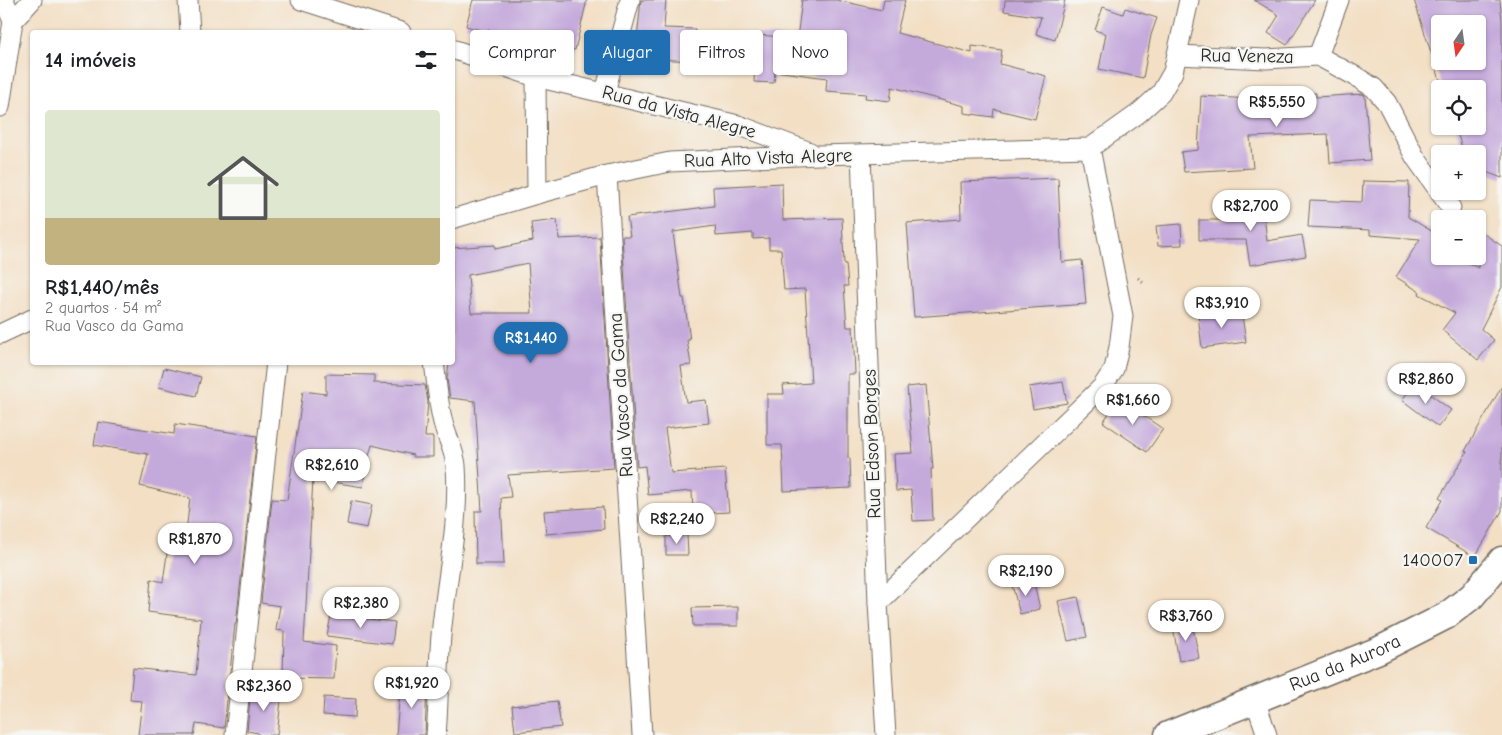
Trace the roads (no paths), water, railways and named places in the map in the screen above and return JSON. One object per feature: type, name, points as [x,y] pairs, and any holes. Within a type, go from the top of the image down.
[{"type":"main road","name":"Rua da Aurora","points":[[1168,735],[1379,650],[1446,616],[1472,596],[1502,560]]},
{"type":"street","points":[[0,107],[13,22],[4,0]]},
{"type":"street","points":[[13,22],[32,0]]},
{"type":"street","points":[[188,0],[190,30]]},
{"type":"street","points":[[301,0],[395,30]]},
{"type":"street","points":[[605,92],[630,0]]},
{"type":"street","points":[[878,603],[1102,387],[1114,369],[1119,347],[1122,316],[1090,148],[1139,113],[1161,94],[1173,72],[1188,0]]},
{"type":"street","name":"Rua Veneza","points":[[1318,56],[1339,0]]},
{"type":"street","name":"Rua da Vista Alegre","points":[[455,51],[536,77],[738,125],[818,155]]},
{"type":"street","name":"Rua Veneza","points":[[1177,55],[1266,59],[1318,56],[1374,88],[1387,102],[1415,157],[1451,208]]},
{"type":"street","points":[[536,77],[537,194]]},
{"type":"street","name":"Rua Alto Vista Alegre","points":[[455,219],[607,175],[670,162],[818,155],[1090,148]]},
{"type":"street","name":"Rua Edson Borges","points":[[861,154],[878,603],[886,735]]},
{"type":"street","name":"Rua Vasco da Gama","points":[[607,175],[642,735]]},
{"type":"street","points":[[0,334],[30,320]]},
{"type":"street","points":[[234,735],[276,365]]},
{"type":"street","points":[[434,365],[444,426],[456,464],[453,543],[441,638],[436,735]]},
{"type":"street","points":[[1255,700],[1267,735]]},
{"type":"place","name":"140007","points":[[1473,560]]}]
